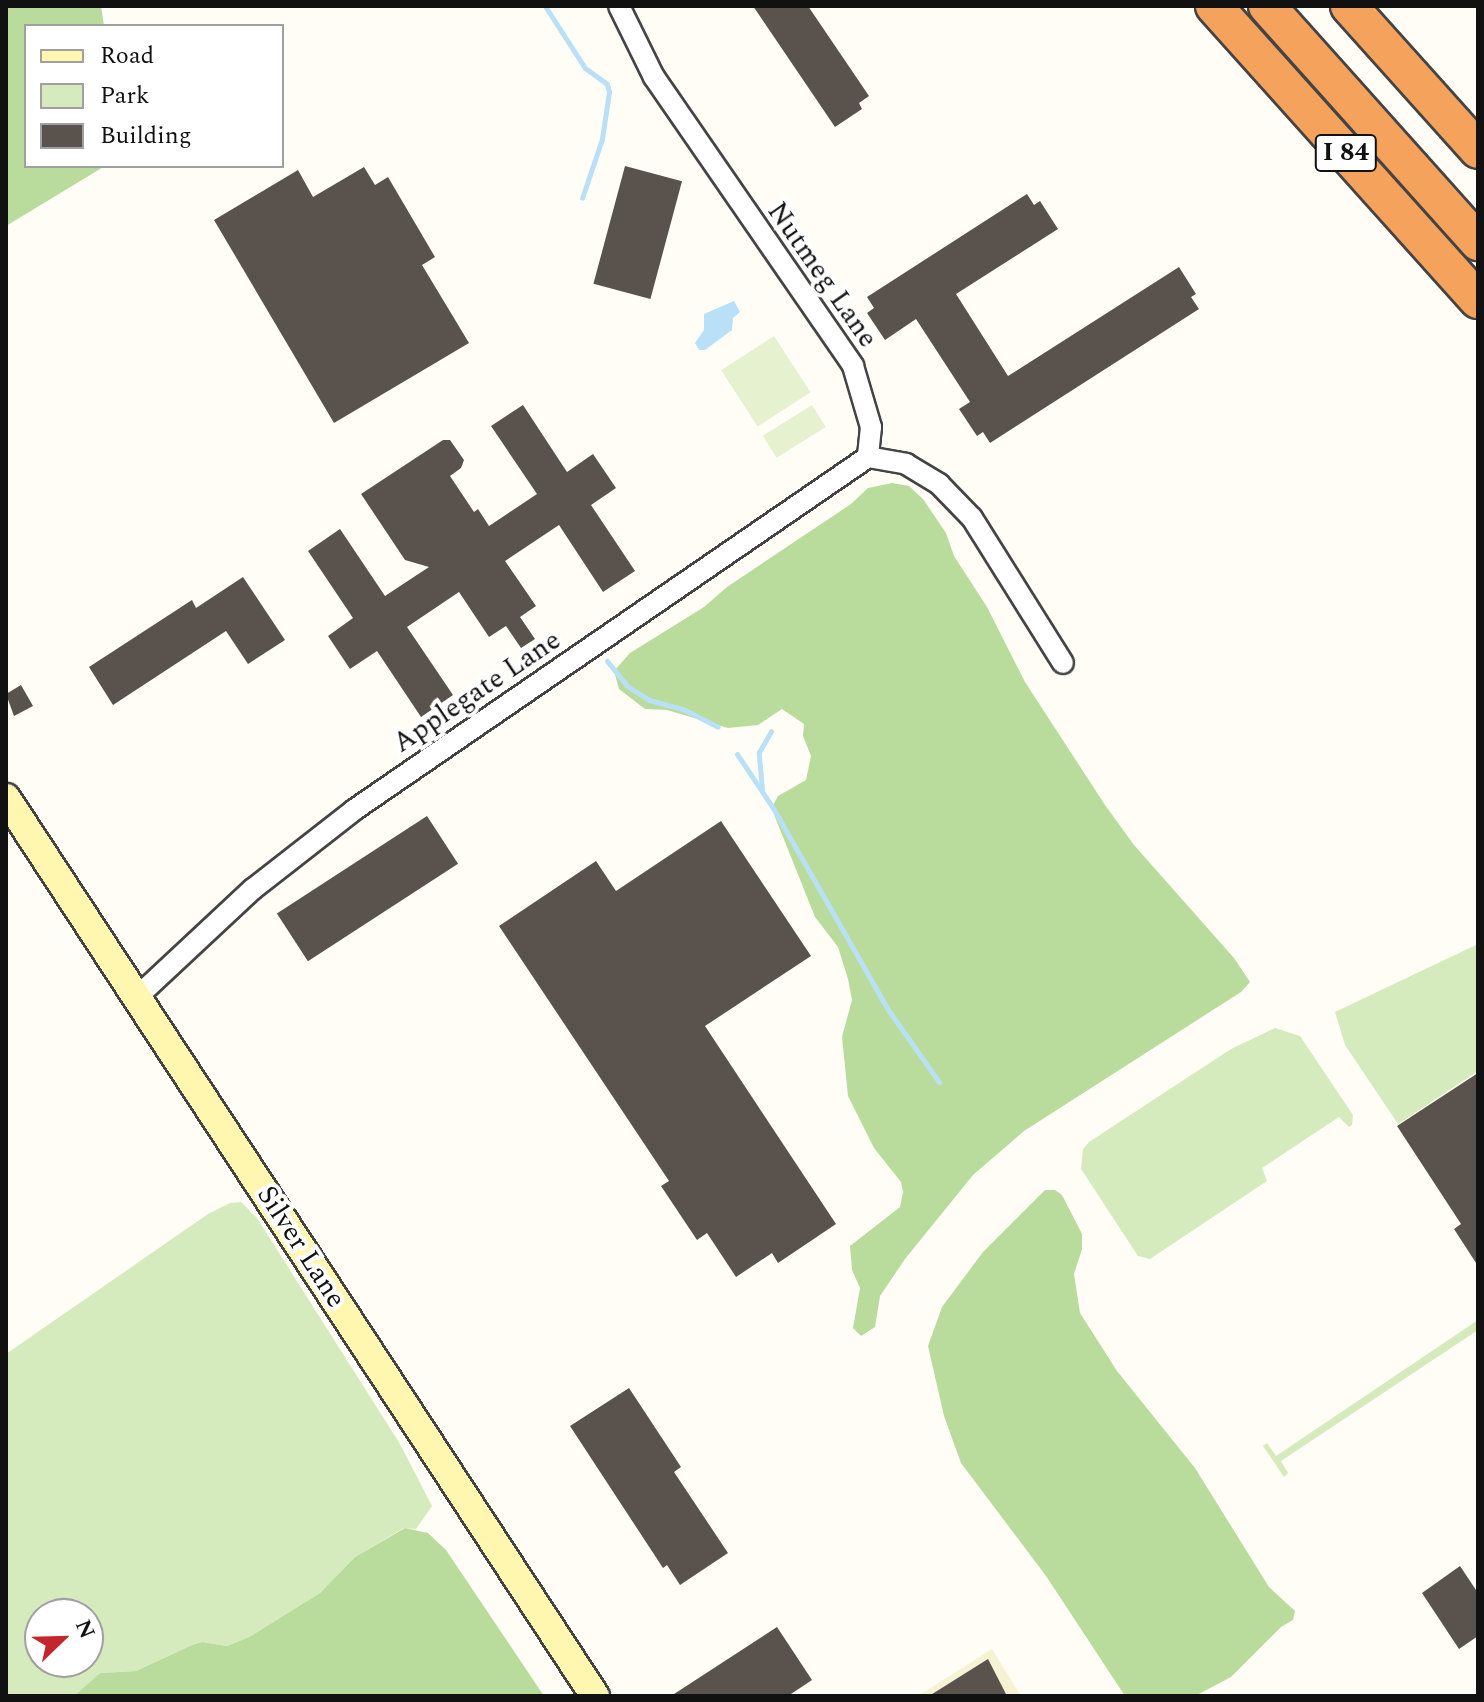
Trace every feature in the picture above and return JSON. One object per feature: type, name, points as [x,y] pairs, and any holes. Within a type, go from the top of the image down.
[{"type":"highway","name":"I 84","points":[[1214,6],[1478,300]]},
{"type":"highway","points":[[1267,6],[1478,242]]},
{"type":"highway","points":[[1293,6],[1478,213]]},
{"type":"highway","points":[[1349,6],[1478,150]]},
{"type":"main road","name":"Silver Lane","points":[[6,798],[595,1696]]},
{"type":"street","name":"Nutmeg Lane","points":[[619,6],[654,77],[853,366],[871,427],[868,457]]},
{"type":"street","points":[[868,457],[906,464],[939,484],[972,518],[1063,663]]},
{"type":"street","name":"Applegate Lane","points":[[137,997],[253,889],[354,810],[868,457]]},
{"type":"shaded area","points":[[992,1649],[1021,1696],[918,1696]]},
{"type":"green space","points":[[6,6],[101,6],[104,24],[24,24],[24,168],[102,168],[6,226]]},
{"type":"green space","points":[[774,336],[810,392],[758,427],[721,370]]},
{"type":"green space","points":[[812,405],[826,427],[777,458],[763,436]]},
{"type":"green space","points":[[892,483],[909,486],[923,499],[946,533],[954,556],[987,607],[1025,682],[1105,805],[1134,845],[1234,958],[1250,982],[1241,992],[1024,1131],[973,1175],[905,1259],[880,1296],[875,1327],[861,1336],[853,1328],[860,1288],[852,1270],[850,1246],[900,1207],[903,1192],[901,1182],[874,1148],[848,1096],[842,1037],[852,1000],[848,979],[838,947],[815,917],[775,817],[773,805],[778,796],[806,780],[811,756],[803,736],[804,724],[782,709],[758,725],[728,728],[667,710],[645,709],[619,689],[614,671],[630,653],[704,607],[727,587],[851,504],[868,488]]},
{"type":"green space","points":[[1478,944],[1478,1071],[1398,1124],[1345,1045],[1335,1012]]},
{"type":"green space","points":[[1275,1028],[1300,1036],[1353,1115],[1352,1125],[1349,1127],[1339,1117],[1262,1168],[1267,1181],[1150,1259],[1138,1256],[1081,1169],[1083,1149],[1089,1142],[1231,1049]]},
{"type":"green space","points":[[1045,1190],[1055,1190],[1062,1195],[1082,1234],[1082,1249],[1074,1274],[1080,1313],[1117,1371],[1195,1468],[1269,1587],[1295,1611],[1293,1620],[1281,1627],[1231,1677],[1197,1695],[1125,1696],[1046,1576],[961,1463],[944,1416],[928,1346],[942,1307],[983,1252]]},
{"type":"green space","points":[[241,1202],[257,1218],[400,1444],[432,1506],[416,1529],[404,1528],[355,1557],[320,1593],[249,1637],[227,1646],[202,1642],[192,1645],[136,1671],[104,1673],[104,1598],[24,1598],[24,1678],[94,1678],[74,1696],[6,1696],[6,1354],[208,1214],[230,1203]]},
{"type":"green space","points":[[1478,1320],[1478,1330],[1281,1461],[1288,1473],[1284,1477],[1263,1446],[1267,1443],[1276,1456]]},
{"type":"green space","points":[[405,1528],[428,1533],[446,1550],[544,1696],[74,1696],[94,1678],[104,1678],[104,1673],[136,1671],[202,1642],[227,1646],[249,1637],[320,1593],[355,1557]]},
{"type":"water","points":[[734,301],[740,312],[733,318],[732,330],[705,350],[699,350],[695,343],[704,330],[704,314]]},
{"type":"building","points":[[753,6],[808,6],[869,96],[859,103],[862,109],[835,127]]},
{"type":"building","points":[[625,166],[682,181],[650,299],[593,284]]},
{"type":"building","points":[[364,167],[375,185],[388,177],[435,257],[422,265],[469,343],[334,423],[214,220],[298,170],[313,197]]},
{"type":"building","points":[[1027,194],[1034,205],[1040,201],[1058,229],[956,294],[1008,376],[1179,267],[1196,294],[1191,297],[1199,309],[990,443],[983,432],[977,436],[959,409],[970,402],[916,319],[885,340],[867,313],[874,308],[867,297]]},
{"type":"building","points":[[523,405],[567,472],[593,454],[616,488],[591,505],[635,571],[603,592],[559,525],[505,561],[536,606],[520,617],[535,639],[521,648],[506,626],[489,637],[459,592],[407,627],[453,695],[421,717],[377,651],[350,669],[328,636],[353,618],[308,551],[340,529],[385,596],[429,567],[405,560],[361,494],[443,440],[450,440],[464,460],[461,468],[450,476],[474,512],[478,509],[489,526],[537,494],[491,426]]},
{"type":"building","points":[[243,577],[285,640],[248,664],[226,631],[113,705],[89,667],[192,600],[196,608]]},
{"type":"building","points":[[21,685],[33,706],[14,716],[6,694]]},
{"type":"building","points":[[427,816],[458,864],[308,961],[277,913]]},
{"type":"building","points":[[721,821],[811,956],[705,1026],[836,1224],[778,1263],[772,1253],[736,1277],[707,1233],[697,1240],[661,1186],[669,1181],[499,926],[596,861],[616,891]]},
{"type":"building","points":[[1478,1073],[1478,1266],[1454,1229],[1461,1224],[1397,1126]]},
{"type":"building","points":[[629,1388],[681,1467],[674,1472],[728,1553],[680,1585],[667,1565],[663,1568],[570,1426]]},
{"type":"building","points":[[1460,1566],[1478,1593],[1478,1636],[1459,1649],[1422,1593]]},
{"type":"building","points":[[777,1627],[812,1680],[788,1696],[671,1696]]},
{"type":"building","points":[[988,1659],[1007,1696],[929,1696]]},
{"type":"waterway","points":[[545,6],[585,68],[607,84],[609,92],[602,139],[582,198]]},
{"type":"waterway","points":[[607,661],[627,686],[649,700],[683,709],[718,727]]},
{"type":"waterway","points":[[762,790],[759,752],[771,731]]},
{"type":"waterway","points":[[737,754],[773,808],[889,1011],[939,1082]]}]
